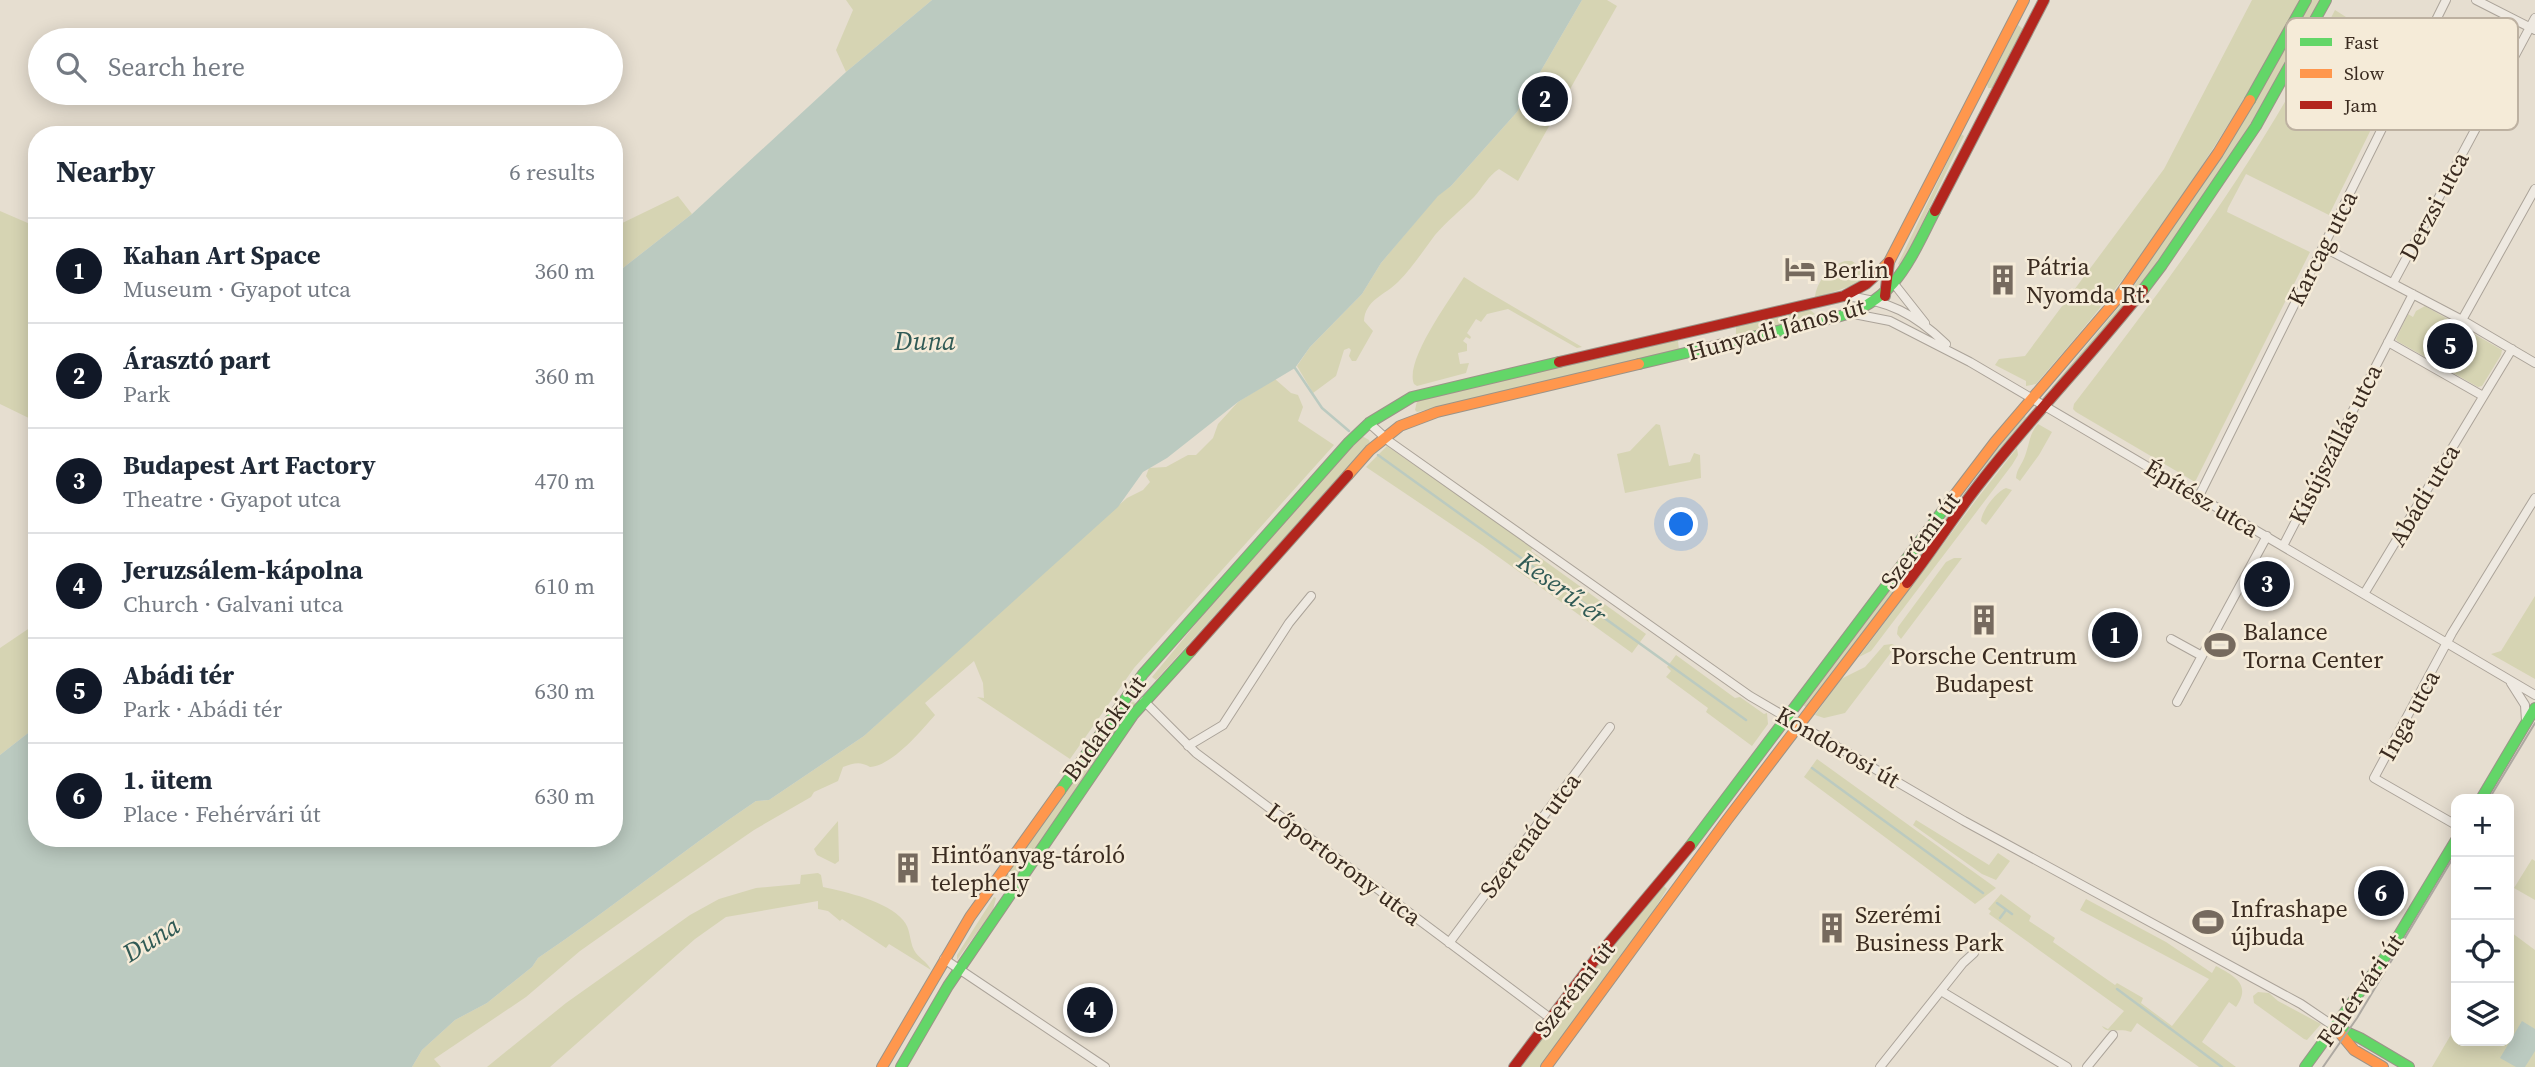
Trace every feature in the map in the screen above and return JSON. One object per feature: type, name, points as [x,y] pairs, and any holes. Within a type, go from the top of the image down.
[{"type":"main road","name":"Hunyadi János út","points":[[1369,423],[1399,403],[1432,391],[1844,296],[1866,284],[1885,266],[2024,0]]},
{"type":"main road","name":"Hunyadi János út","points":[[1384,437],[1400,426],[1437,412],[1851,314],[1884,300],[1895,285],[2044,0]]},
{"type":"main road","name":"Szerémi út","points":[[2296,18],[2306,0]]},
{"type":"main road","name":"Szerémi út","points":[[2316,18],[2326,0]]},
{"type":"main road","points":[[2016,17],[2031,24]]},
{"type":"main road","name":"Szerémi út","points":[[1514,1067],[1612,938],[1680,859],[1956,491],[2117,299],[2240,118],[2286,36]]},
{"type":"main road","name":"Szerémi út","points":[[1546,1067],[1979,484],[2108,334],[2191,224],[2262,115],[2286,72]]},
{"type":"main road","points":[[1971,104],[1986,112]]},
{"type":"main road","points":[[1962,121],[1977,129]]},
{"type":"main road","points":[[1884,300],[1885,266]]},
{"type":"main road","points":[[1724,324],[1728,343]]},
{"type":"main road","points":[[1682,334],[1686,353]]},
{"type":"main road","name":"Budafoki út","points":[[882,1067],[944,959],[991,887],[1132,688],[1237,566],[1369,423]]},
{"type":"main road","name":"Budafoki út","points":[[901,1067],[959,969],[1144,701],[1384,437]]},
{"type":"main road","points":[[1132,688],[1144,701]]},
{"type":"main road","points":[[2484,794],[2535,708]]},
{"type":"main road","name":"Fehérvári út","points":[[2305,1067],[2388,953],[2451,848]]},
{"type":"main road","points":[[991,887],[1008,899]]},
{"type":"main road","points":[[911,1018],[924,1026]]},
{"type":"main road","name":"Kondorosi út","points":[[2335,1027],[2354,1050],[2383,1067]]},
{"type":"main road","name":"Kondorosi út","points":[[2335,1027],[2360,1038],[2409,1067]]},
{"type":"street","name":"Karcag utca","points":[[2437,18],[2446,0]]},
{"type":"street","points":[[2476,0],[2512,18]]},
{"type":"street","name":"Derzsi utca","points":[[2518,54],[2535,18]]},
{"type":"street","name":"Karcag utca","points":[[2199,496],[2381,130]]},
{"type":"street","name":"Derzsi utca","points":[[2393,283],[2476,130]]},
{"type":"street","points":[[2462,320],[2535,189]]},
{"type":"street","points":[[2323,247],[2413,293],[2532,362],[2535,351]]},
{"type":"street","name":"Építész utca","points":[[1895,285],[1926,325]]},
{"type":"street","name":"Kisújszállás utca","points":[[2283,546],[2413,293]]},
{"type":"street","name":"Építész utca","points":[[1844,296],[1884,300],[1926,325],[1970,362]]},
{"type":"street","name":"Építész utca","points":[[1884,300],[1898,321],[1908,329]]},
{"type":"street","name":"Építész utca","points":[[1851,314],[1891,321],[1970,362],[2535,695]]},
{"type":"street","points":[[2388,342],[2483,396]]},
{"type":"street","name":"Abádi utca","points":[[2364,594],[2512,349]]},
{"type":"street","name":"Kondorosi út","points":[[1369,423],[1384,437],[1738,688],[1964,821],[2301,1004],[2335,1027]]},
{"type":"street","points":[[2447,644],[2535,498]]},
{"type":"street","points":[[2177,702],[2266,536]]},
{"type":"street","points":[[1188,746],[1223,725],[1289,623],[1311,596]]},
{"type":"street","points":[[2171,639],[2202,656]]},
{"type":"street","name":"Inga utca","points":[[2447,644],[2374,778],[2451,822]]},
{"type":"street","name":"Építész utca","points":[[2506,678],[2525,705],[2526,725]]},
{"type":"street","name":"Lőportorony utca","points":[[1144,701],[1188,746],[1550,1018]]},
{"type":"street","name":"Szerenád utca","points":[[1450,943],[1610,727]]},
{"type":"street","points":[[1880,1067],[1963,963],[1974,953]]},
{"type":"street","points":[[944,959],[1105,1067]]},
{"type":"street","points":[[1941,991],[2067,1067]]},
{"type":"street","points":[[2087,1067],[2113,1035]]},
{"type":"shaded area","points":[[846,0],[932,0],[846,72],[836,50],[853,10]]},
{"type":"shaded area","points":[[1582,0],[1607,0],[1617,6],[1518,181],[1499,169],[1492,175],[1474,197],[1435,235],[1403,277],[1376,298],[1368,308],[1364,321],[1373,331],[1356,361],[1352,361],[1349,356],[1349,348],[1344,350],[1336,376],[1313,393],[1297,366],[1310,347],[1362,294],[1381,263],[1438,195],[1451,186],[1517,112]]},
{"type":"shaded area","points":[[2252,0],[2301,0],[2291,18],[2286,18],[2286,26],[2226,129],[2143,252],[2104,303],[2036,384],[2026,386],[2026,381],[1995,365],[1999,359],[2025,356],[2164,169]]},
{"type":"shaded area","points":[[2311,0],[2321,0],[2311,18],[2300,18]]},
{"type":"shaded area","points":[[2335,10],[2348,18],[2331,18]]},
{"type":"shaded area","points":[[2018,25],[2023,29],[1993,88],[1988,88],[1987,84]]},
{"type":"shaded area","points":[[2286,40],[2286,61],[2243,137],[2178,234],[2119,313],[2052,390],[2128,296]]},
{"type":"shaded area","points":[[2286,100],[2286,130],[2371,130],[2329,215],[2246,174],[2228,208],[2227,212],[2310,252],[2195,482],[2076,412],[2073,409],[2074,404],[2181,261]]},
{"type":"shaded area","points":[[1961,134],[1964,136],[1901,266],[1898,264]]},
{"type":"shaded area","points":[[678,196],[692,214],[623,268],[623,223]]},
{"type":"shaded area","points":[[0,211],[28,223],[28,418],[0,404]]},
{"type":"shaded area","points":[[1852,261],[1870,274],[1857,284],[1815,298],[1825,275],[1834,266]]},
{"type":"shaded area","points":[[1464,277],[1582,347],[1577,348],[1508,309],[1487,314],[1481,322],[1476,319],[1467,333],[1470,339],[1466,337],[1463,341],[1467,344],[1467,351],[1458,353],[1460,364],[1469,363],[1466,373],[1417,386],[1414,384],[1413,374],[1422,346]]},
{"type":"shaded area","points":[[2425,306],[2502,350],[2482,386],[2478,387],[2397,341],[2408,314],[2413,317],[2416,311]]},
{"type":"shaded area","points":[[1809,309],[1815,314],[1806,319],[1739,336],[1736,334],[1736,326]]},
{"type":"shaded area","points":[[1676,340],[1679,350],[1417,412],[1415,410],[1417,401],[1437,395]]},
{"type":"shaded area","points":[[1275,379],[1291,393],[1298,395],[1303,407],[1298,421],[1334,445],[1134,668],[1070,759],[977,697],[984,698],[983,683],[974,661],[925,703],[935,715],[897,754],[879,765],[870,767],[857,763],[843,767],[838,781],[814,792],[811,797],[754,830],[580,951],[526,997],[434,1059],[441,1067],[412,1067],[422,1050],[455,1020],[487,1003],[532,967],[538,958],[756,801],[769,800],[864,736],[1064,553],[1127,498],[1143,490],[1150,482],[1146,476],[1149,468],[1166,467],[1188,455],[1196,455],[1213,438],[1218,424],[1238,402]]},
{"type":"shaded area","points":[[2023,415],[2026,417],[1976,477]]},
{"type":"shaded area","points":[[1656,424],[1660,425],[1669,466],[1690,462],[1694,453],[1700,455],[1701,478],[1625,493],[1617,454],[1630,451]]},
{"type":"shaded area","points":[[2038,424],[2052,432],[2020,481],[2016,478],[2017,472]]},
{"type":"shaded area","points":[[1362,436],[1370,443],[1156,680],[1152,677],[1236,575]]},
{"type":"shaded area","points":[[1387,446],[1533,547],[1531,551],[1646,634],[1632,653],[1482,545],[1366,467]]},
{"type":"shaded area","points":[[2017,448],[2018,455],[2012,465],[1871,651],[1859,657],[1976,500]]},
{"type":"shaded area","points":[[2006,488],[2012,490],[1986,525],[1981,521],[1984,512],[1994,497]]},
{"type":"shaded area","points":[[1967,489],[1910,571],[1807,708],[1803,705]]},
{"type":"shaded area","points":[[1962,558],[1901,639],[1897,634],[1898,627],[1946,562]]},
{"type":"shaded area","points":[[2535,596],[2535,679],[2491,654],[2501,651]]},
{"type":"shaded area","points":[[28,629],[28,733],[0,755],[0,648]]},
{"type":"shaded area","points":[[1884,645],[1896,646],[1845,713],[1824,718],[1815,715],[1841,679],[1865,667]]},
{"type":"shaded area","points":[[1676,655],[1735,698],[1740,697],[1764,714],[1767,713],[1768,724],[1752,746],[1706,712],[1708,708],[1666,677],[1671,671],[1667,667]]},
{"type":"shaded area","points":[[1136,703],[1010,886],[1005,886],[1006,875],[1126,704]]},
{"type":"shaded area","points":[[1817,759],[1996,888],[1975,904],[1804,777]]},
{"type":"shaded area","points":[[1916,820],[1989,865],[1998,853],[2010,861],[1996,880],[1982,874],[1913,825]]},
{"type":"shaded area","points":[[838,821],[839,861],[835,864],[817,855],[814,849]]},
{"type":"shaded area","points":[[2532,859],[2535,861],[2535,900],[2514,888]]},
{"type":"shaded area","points":[[801,875],[821,875],[823,887],[866,898],[896,913],[907,927],[916,953],[931,970],[889,944],[886,948],[828,911],[818,909],[818,901],[726,917],[695,939],[550,1067],[487,1067],[566,1003],[690,915],[719,899],[756,888],[800,884]]},
{"type":"shaded area","points":[[1664,886],[1667,889],[1638,936],[1540,1067],[1520,1067],[1602,958]]},
{"type":"shaded area","points":[[2001,894],[2031,916],[2029,921],[2055,938],[2053,942],[2115,985],[2117,983],[2143,998],[2141,1003],[2172,1026],[2209,979],[2080,910],[2086,899],[2166,942],[2212,973],[2216,966],[2234,977],[2241,987],[2240,999],[2236,1007],[2229,1002],[2202,1042],[2236,1067],[2199,1067],[2137,1023],[2131,1032],[2104,1029],[2102,1026],[2108,1029],[2124,1011],[1989,914],[1991,911],[1988,909]]},
{"type":"shaded area","points":[[994,897],[993,910],[957,960],[957,955]]},
{"type":"shaded area","points":[[2514,934],[2535,950],[2535,1067],[2432,1067],[2451,1035],[2451,1046],[2514,1046]]},
{"type":"shaded area","points":[[2258,992],[2269,993],[2278,1001],[2321,1024],[2307,1040],[2304,1039],[2254,1003],[2253,996]]},
{"type":"water","name":"Duna","points":[[932,0],[1582,0],[1517,112],[1451,186],[1438,196],[1381,263],[1362,294],[1310,347],[1295,368],[1238,402],[1167,458],[1143,472],[1118,507],[864,736],[769,800],[756,801],[538,958],[532,967],[487,1003],[455,1020],[422,1050],[412,1067],[0,1067],[0,755],[28,733],[28,847],[623,847],[623,268],[692,214],[846,72]]},
{"type":"water","points":[[2522,1021],[2535,1029],[2535,1051],[2525,1067],[2516,1067],[2500,1058],[2507,1046],[2514,1046],[2514,1034]]},
{"type":"waterway","name":"Keserű-ér","points":[[1295,368],[1322,408],[1349,431]]},
{"type":"waterway","name":"Keserű-ér","points":[[1378,455],[1746,720]]},
{"type":"waterway","name":"Keserű-ér","points":[[1812,768],[1983,893]]},
{"type":"waterway","name":"Keserű-ér","points":[[1997,903],[2012,914]]},
{"type":"waterway","points":[[2000,918],[2006,910]]},
{"type":"waterway","name":"Keserű-ér","points":[[2117,989],[2222,1067]]},
{"type":"tram line","points":[[2492,794],[2535,723]]},
{"type":"tram line","points":[[2323,1067],[2357,1018],[2454,857]]},
{"type":"traffic: fast","points":[[2296,18],[2306,0]]},
{"type":"traffic: fast","points":[[2316,18],[2326,0]]},
{"type":"traffic: fast","points":[[2250,100],[2286,36]]},
{"type":"traffic: fast","points":[[2143,290],[2256,126],[2286,72]]},
{"type":"traffic: fast","points":[[1639,364],[1857,310],[1874,301],[1898,277],[1935,211]]},
{"type":"traffic: fast","points":[[1060,791],[1143,674],[1349,442],[1369,423],[1412,397],[1559,362]]},
{"type":"traffic: fast","points":[[1690,846],[1944,509]]},
{"type":"traffic: fast","points":[[901,1067],[948,986],[1133,715],[1191,651]]},
{"type":"traffic: fast","points":[[2484,794],[2535,708]]},
{"type":"traffic: fast","points":[[2305,1067],[2388,953],[2451,848]]},
{"type":"traffic: fast","points":[[2335,1027],[2360,1038],[2409,1067]]},
{"type":"traffic: slow","points":[[1877,274],[1889,262],[2024,0]]},
{"type":"traffic: slow","points":[[1944,509],[1995,442],[2117,299],[2218,153],[2250,100]]},
{"type":"traffic: slow","points":[[1348,475],[1370,450],[1400,426],[1437,412],[1639,364]]},
{"type":"traffic: slow","points":[[1546,1067],[1727,820],[1907,583]]},
{"type":"traffic: slow","points":[[882,1067],[970,917],[1060,791]]},
{"type":"traffic: slow","points":[[2335,1027],[2354,1050],[2383,1067]]},
{"type":"traffic: jam","points":[[1935,211],[2044,0]]},
{"type":"traffic: jam","points":[[1885,296],[1889,262]]},
{"type":"traffic: jam","points":[[1559,362],[1844,296],[1866,284],[1877,274]]},
{"type":"traffic: jam","points":[[1907,583],[1970,495],[2143,290]]},
{"type":"traffic: jam","points":[[1191,651],[1348,475]]},
{"type":"traffic: jam","points":[[1514,1067],[1597,957],[1690,846]]},
{"type":"place","name":"Árasztó part","points":[[1545,99]]},
{"type":"place","name":"Berlin","points":[[1800,269]]},
{"type":"place","name":"Pátria Nyomda Rt.","points":[[2003,280]]},
{"type":"place","name":"Abádi tér","points":[[2450,346]]},
{"type":"place","name":"Budapest Art Factory","points":[[2267,584]]},
{"type":"place","name":"Porsche Centrum Budapest","points":[[1984,620]]},
{"type":"place","name":"Kahan Art Space","points":[[2115,635]]},
{"type":"place","name":"Balance Torna Center","points":[[2220,645]]},
{"type":"place","name":"Hintőanyag-tároló telephely","points":[[908,868]]},
{"type":"place","name":"1. ütem","points":[[2381,893]]},
{"type":"place","name":"Infrashape újbuda","points":[[2208,922]]},
{"type":"place","name":"Szerémi Business Park","points":[[1832,928]]},
{"type":"place","name":"Jeruzsálem-kápolna","points":[[1090,1010]]}]
